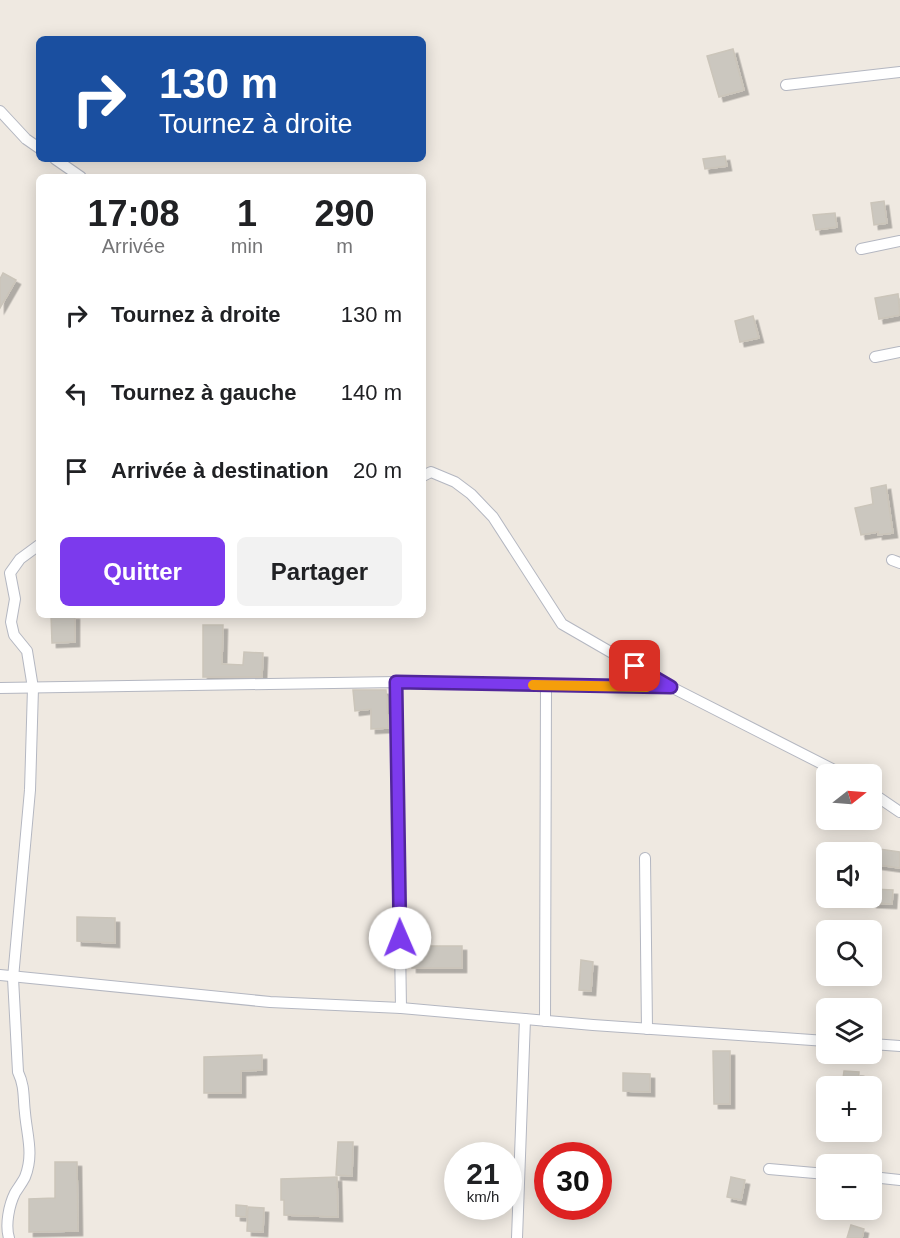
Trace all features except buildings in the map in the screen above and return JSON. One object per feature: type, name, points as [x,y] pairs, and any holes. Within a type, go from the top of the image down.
[{"type":"street","points":[[786,85],[900,72]]},
{"type":"street","points":[[0,111],[26,139],[36,146]]},
{"type":"street","points":[[59,162],[77,174]]},
{"type":"street","points":[[861,249],[900,241]]},
{"type":"street","points":[[875,357],[900,352]]},
{"type":"street","points":[[426,474],[431,472],[455,482],[471,494],[493,517],[562,624],[671,687],[822,764]]},
{"type":"street","points":[[9,1238],[6,1230],[9,1214],[14,1196],[25,1176],[31,1146],[24,1112],[24,1086],[18,1072],[13,978],[30,790],[33,688],[27,651],[14,635],[11,622],[15,599],[10,573],[20,559],[36,547]]},
{"type":"street","points":[[0,688],[396,682],[671,687]]},
{"type":"street","points":[[396,682],[401,1008]]},
{"type":"street","points":[[545,1021],[546,685]]},
{"type":"street","points":[[882,800],[900,812]]},
{"type":"street","points":[[645,858],[647,1029]]},
{"type":"street","points":[[0,975],[270,1002],[401,1008],[647,1029],[816,1040]]},
{"type":"street","points":[[517,1238],[525,1019]]},
{"type":"street","points":[[882,1045],[900,1046]]},
{"type":"street","points":[[769,1169],[816,1173]]},
{"type":"street","points":[[882,1178],[900,1180]]},
{"type":"slow traffic","points":[[533,685],[647,687]]},
{"type":"route","points":[[400,938],[396,682],[671,687],[635,666]]}]
